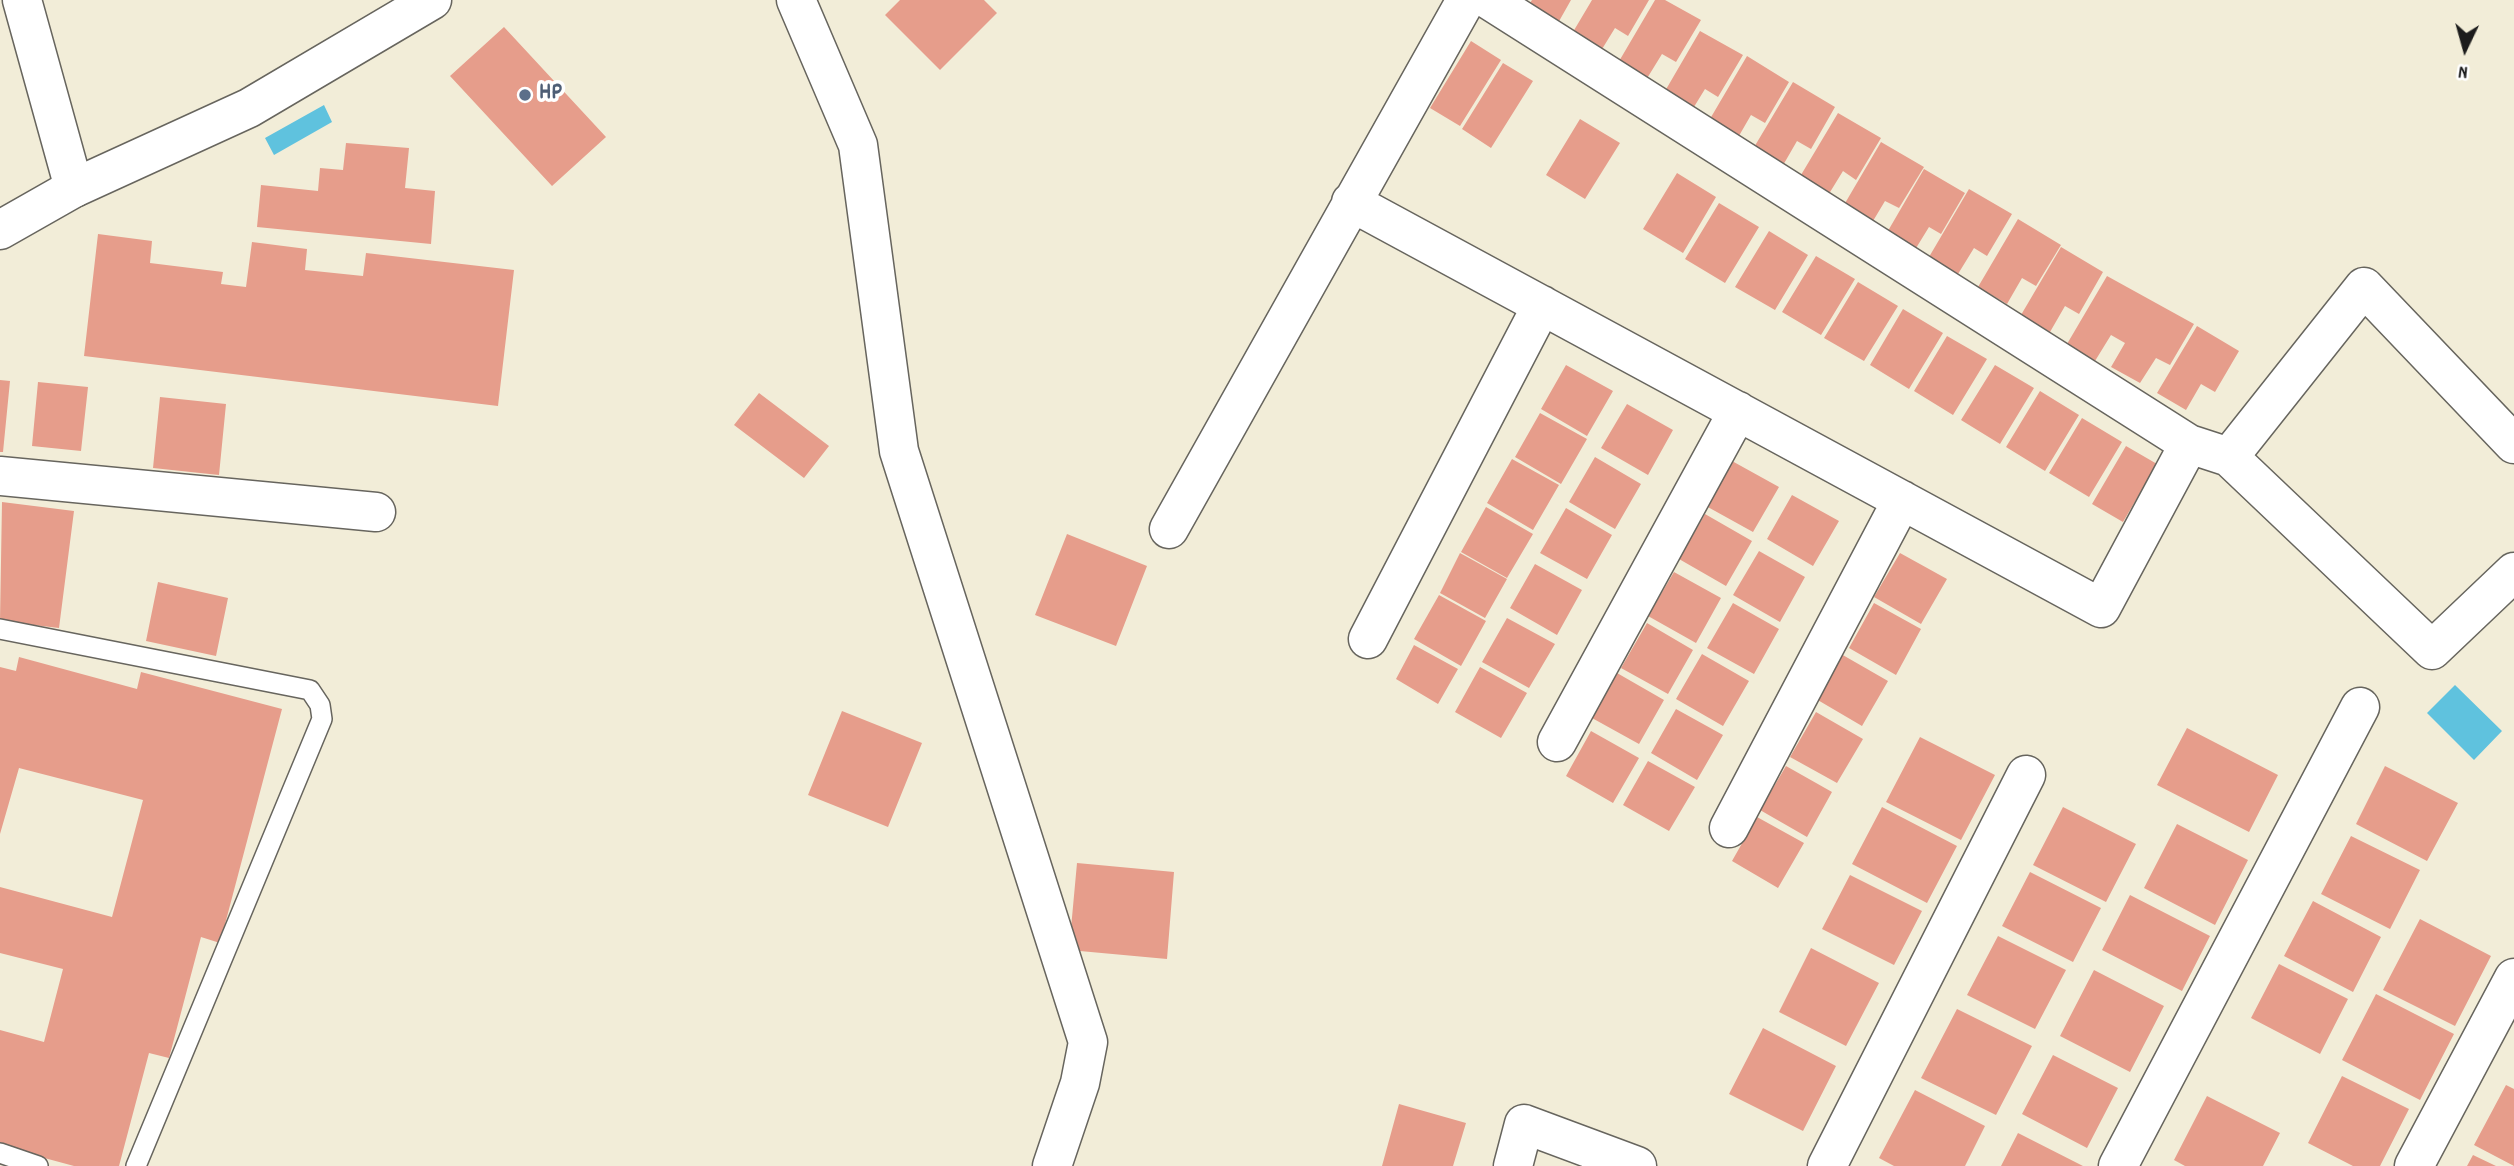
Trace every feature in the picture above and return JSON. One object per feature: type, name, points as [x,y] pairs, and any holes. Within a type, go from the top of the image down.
[{"type":"street","points":[[22,0],[74,188]]},
{"type":"street","points":[[0,230],[74,188],[248,108],[432,0]]},
{"type":"street","points":[[796,0],[858,145],[899,451],[1088,1042],[1080,1083],[1052,1166]]},
{"type":"street","points":[[1169,529],[1466,0]]},
{"type":"street","points":[[1489,0],[2189,444],[2229,457],[2432,650],[2514,572]]},
{"type":"street","points":[[1352,202],[2101,608],[2189,444]]},
{"type":"street","points":[[2229,457],[2364,287],[2514,444]]},
{"type":"street","points":[[1368,639],[1542,305]]},
{"type":"street","points":[[1557,742],[1738,411]]},
{"type":"street","points":[[0,476],[376,512]]},
{"type":"street","points":[[1730,828],[1902,500]]},
{"type":"street","points":[[2118,1166],[2360,708]]},
{"type":"street","points":[[1827,1166],[2026,775]]},
{"type":"street","points":[[2413,1166],[2514,978]]},
{"type":"street","points":[[1513,1166],[1524,1124],[1637,1166]]},
{"type":"lane","points":[[0,629],[310,690],[320,705],[322,719],[136,1166]]},
{"type":"lane","points":[[0,1153],[38,1166]]},
{"type":"water","points":[[324,105],[332,122],[274,155],[265,138]]},
{"type":"water","points":[[2455,685],[2502,731],[2474,760],[2427,713]]},
{"type":"building","points":[[900,0],[984,0],[997,13],[940,70],[885,15]]},
{"type":"building","points":[[1532,0],[1571,0],[1558,23],[1528,6]]},
{"type":"building","points":[[1592,0],[1649,0],[1628,36],[1615,28],[1599,54],[1570,37]]},
{"type":"building","points":[[1655,0],[1665,0],[1701,20],[1676,62],[1662,54],[1646,80],[1618,63]]},
{"type":"building","points":[[504,27],[606,137],[552,186],[450,76]]},
{"type":"building","points":[[1700,31],[1743,55],[1718,97],[1705,89],[1689,115],[1661,98]]},
{"type":"building","points":[[1471,41],[1501,60],[1460,126],[1430,108]]},
{"type":"building","points":[[1747,56],[1789,82],[1765,123],[1751,115],[1736,141],[1707,124]]},
{"type":"building","points":[[1503,63],[1533,81],[1491,148],[1462,129]]},
{"type":"building","points":[[1793,82],[1835,107],[1811,149],[1797,141],[1782,167],[1753,149]]},
{"type":"building","points":[[1838,113],[1881,138],[1856,180],[1843,171],[1827,197],[1798,180]]},
{"type":"building","points":[[1580,119],[1620,143],[1585,199],[1546,175]]},
{"type":"building","points":[[1881,142],[1924,167],[1899,208],[1885,201],[1870,226],[1841,210]]},
{"type":"building","points":[[346,143],[409,148],[405,188],[435,191],[431,244],[257,227],[261,185],[318,191],[320,168],[343,170]]},
{"type":"building","points":[[1924,169],[1965,193],[1941,234],[1929,227],[1913,253],[1885,236]]},
{"type":"building","points":[[1677,173],[1716,197],[1683,253],[1643,229]]},
{"type":"building","points":[[1969,189],[2012,214],[1987,256],[1974,248],[1958,274],[1929,257]]},
{"type":"building","points":[[1719,203],[1759,227],[1725,283],[1685,259]]},
{"type":"building","points":[[2018,219],[2061,245],[2036,286],[2022,278],[2007,304],[1978,287]]},
{"type":"building","points":[[1769,231],[1808,255],[1775,310],[1735,287]]},
{"type":"building","points":[[98,234],[152,241],[150,263],[223,272],[221,284],[246,287],[252,242],[307,249],[305,270],[363,276],[366,253],[514,270],[498,406],[84,356]]},
{"type":"building","points":[[2061,247],[2103,272],[2079,314],[2065,306],[2050,332],[2021,315]]},
{"type":"building","points":[[1816,256],[1855,279],[1821,335],[1782,312]]},
{"type":"building","points":[[2107,276],[2194,324],[2170,365],[2156,358],[2140,383],[2111,367],[2125,343],[2111,335],[2095,361],[2067,344]]},
{"type":"building","points":[[1858,282],[1898,306],[1864,361],[1824,338]]},
{"type":"building","points":[[1903,309],[1943,333],[1909,389],[1870,365]]},
{"type":"building","points":[[2197,326],[2239,351],[2215,392],[2201,384],[2186,410],[2157,393]]},
{"type":"building","points":[[1947,336],[1987,359],[1953,415],[1914,391]]},
{"type":"building","points":[[1566,365],[1613,391],[1587,436],[1541,409]]},
{"type":"building","points":[[1995,365],[2034,388],[2000,444],[1961,420]]},
{"type":"building","points":[[0,380],[10,381],[3,452],[0,452]]},
{"type":"building","points":[[38,382],[88,387],[81,451],[32,446]]},
{"type":"building","points":[[2040,391],[2079,415],[2045,471],[2006,447]]},
{"type":"building","points":[[759,393],[829,446],[804,478],[734,425]]},
{"type":"building","points":[[160,397],[226,404],[219,475],[153,468]]},
{"type":"building","points":[[1627,404],[1673,430],[1648,475],[1601,448]]},
{"type":"building","points":[[1540,413],[1587,439],[1561,484],[1515,457]]},
{"type":"building","points":[[2082,418],[2122,442],[2089,497],[2049,473]]},
{"type":"building","points":[[2126,446],[2157,464],[2123,522],[2092,504]]},
{"type":"building","points":[[1595,457],[1641,484],[1615,529],[1569,502]]},
{"type":"building","points":[[1512,459],[1559,485],[1533,530],[1487,503]]},
{"type":"building","points":[[1732,461],[1779,487],[1753,532],[1706,506]]},
{"type":"building","points":[[1792,495],[1839,521],[1813,566],[1767,539]]},
{"type":"building","points":[[2,502],[74,511],[59,628],[0,621]]},
{"type":"building","points":[[1486,507],[1533,534],[1507,578],[1461,552]]},
{"type":"building","points":[[1566,508],[1612,535],[1587,579],[1540,553]]},
{"type":"building","points":[[1705,514],[1752,541],[1726,586],[1679,559]]},
{"type":"building","points":[[1067,534],[1147,566],[1116,646],[1035,615]]},
{"type":"building","points":[[1759,551],[1805,577],[1780,622],[1733,595]]},
{"type":"building","points":[[1460,553],[1507,579],[1485,618],[1440,593]]},
{"type":"building","points":[[1900,553],[1947,579],[1921,624],[1874,597]]},
{"type":"building","points":[[1535,564],[1582,590],[1557,635],[1510,608]]},
{"type":"building","points":[[1674,572],[1721,598],[1696,643],[1648,616]]},
{"type":"building","points":[[158,582],[228,598],[216,656],[146,641]]},
{"type":"building","points":[[1439,595],[1486,621],[1461,666],[1414,639]]},
{"type":"building","points":[[1733,603],[1779,629],[1754,674],[1707,648]]},
{"type":"building","points":[[1874,603],[1921,629],[1896,675],[1849,648]]},
{"type":"building","points":[[1507,618],[1555,644],[1529,688],[1482,662]]},
{"type":"building","points":[[1647,623],[1693,650],[1668,694],[1621,668]]},
{"type":"building","points":[[1414,645],[1458,669],[1438,704],[1396,679]]},
{"type":"building","points":[[1702,654],[1749,681],[1723,726],[1676,699]]},
{"type":"building","points":[[1841,654],[1888,681],[1862,726],[1816,699]]},
{"type":"building","points":[[19,657],[137,689],[141,672],[282,709],[220,943],[201,937],[169,1058],[149,1053],[119,1166],[74,1166],[0,1146],[0,1030],[44,1042],[63,969],[0,953],[0,887],[112,917],[143,800],[19,768],[0,834],[0,667],[16,671]]},
{"type":"building","points":[[1480,667],[1527,693],[1501,738],[1455,712]]},
{"type":"building","points":[[1617,673],[1664,700],[1639,744],[1592,718]]},
{"type":"building","points":[[1676,709],[1723,735],[1697,780],[1651,753]]},
{"type":"building","points":[[842,711],[922,743],[888,827],[808,795]]},
{"type":"building","points":[[1816,712],[1863,739],[1837,783],[1790,757]]},
{"type":"building","points":[[2187,728],[2278,775],[2249,832],[2157,785]]},
{"type":"building","points":[[1591,731],[1639,758],[1613,803],[1566,776]]},
{"type":"building","points":[[1920,737],[1995,775],[1961,840],[1886,802]]},
{"type":"building","points":[[1648,761],[1695,787],[1669,831],[1623,805]]},
{"type":"building","points":[[1786,766],[1832,792],[1807,837],[1760,810]]},
{"type":"building","points":[[2385,766],[2458,803],[2427,861],[2356,824]]},
{"type":"building","points":[[1882,807],[1957,846],[1927,903],[1852,864]]},
{"type":"building","points":[[2063,807],[2136,844],[2106,902],[2033,865]]},
{"type":"building","points":[[1757,817],[1804,843],[1778,888],[1732,861]]},
{"type":"building","points":[[2177,824],[2248,860],[2215,925],[2144,888]]},
{"type":"building","points":[[2351,836],[2420,870],[2390,929],[2321,894]]},
{"type":"building","points":[[1077,863],[1174,872],[1167,959],[1069,950]]},
{"type":"building","points":[[2030,872],[2101,908],[2073,962],[2002,926]]},
{"type":"building","points":[[1850,875],[1922,911],[1894,965],[1822,929]]},
{"type":"building","points":[[2130,895],[2210,936],[2182,991],[2102,950]]},
{"type":"building","points":[[2313,901],[2381,937],[2353,992],[2284,956]]},
{"type":"building","points":[[2420,919],[2491,956],[2455,1026],[2383,990]]},
{"type":"building","points":[[1998,936],[2066,970],[2035,1029],[1967,995]]},
{"type":"building","points":[[1811,948],[1879,983],[1846,1046],[1779,1012]]},
{"type":"building","points":[[2279,964],[2348,999],[2320,1054],[2251,1018]]},
{"type":"building","points":[[2094,970],[2164,1006],[2130,1072],[2060,1036]]},
{"type":"building","points":[[2376,994],[2454,1034],[2420,1100],[2342,1060]]},
{"type":"building","points":[[1957,1009],[2032,1046],[1996,1115],[1921,1078]]},
{"type":"building","points":[[1763,1028],[1836,1066],[1803,1131],[1729,1094]]},
{"type":"building","points":[[2053,1055],[2118,1088],[2087,1148],[2022,1114]]},
{"type":"building","points":[[2342,1076],[2409,1109],[2380,1166],[2353,1166],[2308,1143]]},
{"type":"building","points":[[2506,1085],[2514,1089],[2514,1166],[2474,1145]]},
{"type":"building","points":[[1915,1090],[1985,1126],[1965,1166],[1894,1166],[1879,1158]]},
{"type":"building","points":[[2207,1096],[2280,1133],[2263,1166],[2185,1166],[2174,1160]]},
{"type":"building","points":[[1399,1104],[1466,1123],[1453,1166],[1382,1166]]},
{"type":"building","points":[[2018,1133],[2083,1166],[2001,1166]]},
{"type":"building","points":[[2473,1155],[2496,1166],[2467,1166]]},
{"type":"place","name":"HP","points":[[525,95]]}]
